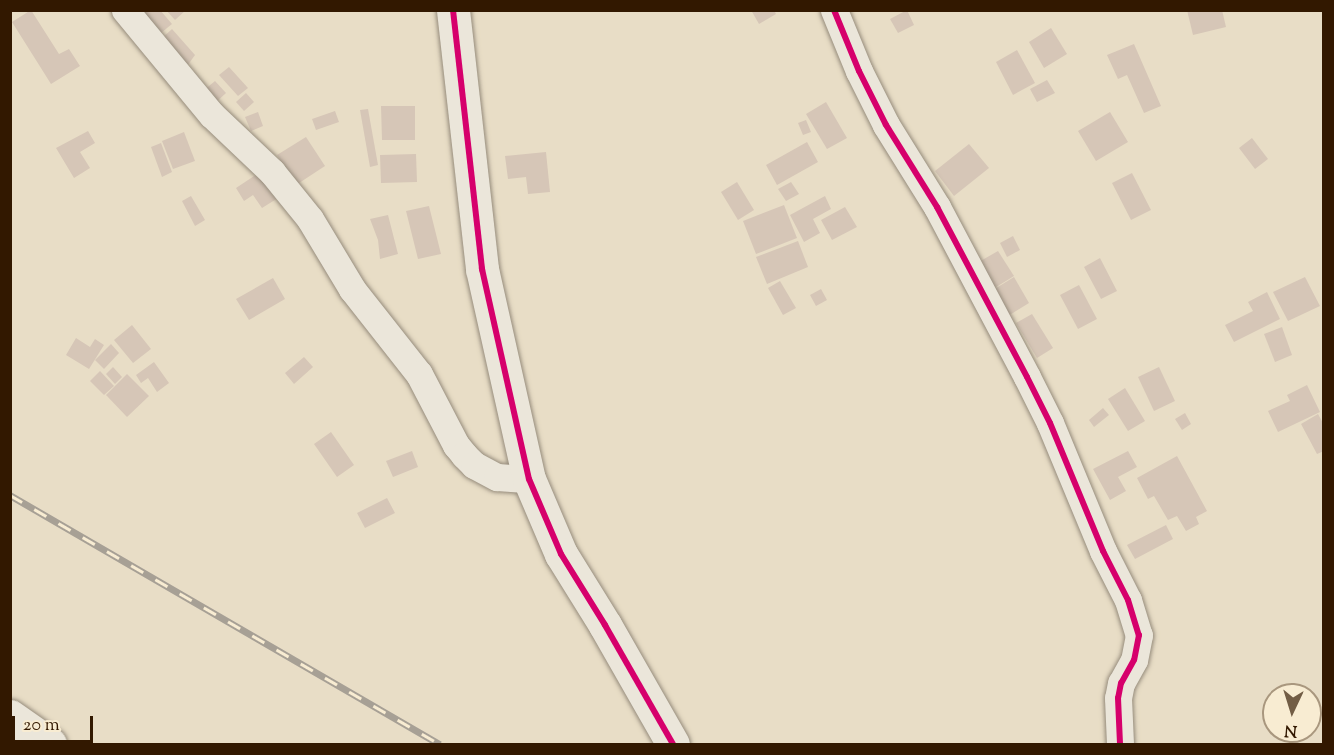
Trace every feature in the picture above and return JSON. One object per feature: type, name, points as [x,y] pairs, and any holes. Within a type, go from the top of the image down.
[{"type":"street","points":[[125,10],[212,115],[272,172],[310,219],[352,289],[419,374],[456,445],[464,455],[474,465],[497,477],[529,479]]},
{"type":"street","points":[[453,10],[482,268],[529,479],[561,554],[605,625],[673,744]]},
{"type":"street","points":[[834,10],[859,71],[886,125],[937,207],[1031,386],[1103,551],[1128,600],[1139,636],[1134,660],[1121,683],[1118,698],[1120,744]]},
{"type":"street","points":[[10,716],[50,744]]},
{"type":"building","points":[[31,10],[59,54],[69,49],[80,66],[51,84],[12,22]]},
{"type":"building","points":[[135,10],[160,10],[172,24],[156,37]]},
{"type":"building","points":[[166,10],[186,10],[175,20]]},
{"type":"building","points":[[751,10],[774,10],[776,14],[759,24]]},
{"type":"building","points":[[907,10],[914,25],[898,33],[890,19]]},
{"type":"building","points":[[1187,10],[1222,10],[1226,27],[1193,35]]},
{"type":"building","points":[[1051,28],[1067,54],[1044,68],[1029,42]]},
{"type":"building","points":[[172,29],[195,55],[185,69],[160,40]]},
{"type":"building","points":[[1134,44],[1161,106],[1144,113],[1127,75],[1118,79],[1107,55]]},
{"type":"building","points":[[1017,50],[1035,83],[1013,95],[996,62]]},
{"type":"building","points":[[229,67],[248,88],[238,96],[219,75]]},
{"type":"building","points":[[1047,80],[1055,93],[1037,102],[1030,89]]},
{"type":"building","points":[[215,81],[226,93],[214,104],[203,91]]},
{"type":"building","points":[[246,93],[254,102],[244,111],[236,102]]},
{"type":"building","points":[[826,102],[847,138],[827,149],[806,114]]},
{"type":"building","points":[[381,106],[415,106],[415,140],[382,140]]},
{"type":"building","points":[[368,109],[378,165],[370,167],[360,110]]},
{"type":"building","points":[[335,111],[339,122],[316,130],[312,119]]},
{"type":"building","points":[[258,112],[263,126],[251,131],[245,117]]},
{"type":"building","points":[[1110,112],[1128,142],[1096,161],[1078,131]]},
{"type":"building","points":[[806,120],[811,132],[803,135],[798,123]]},
{"type":"building","points":[[88,131],[95,143],[80,152],[90,168],[74,178],[56,148]]},
{"type":"building","points":[[184,132],[195,161],[173,169],[162,141]]},
{"type":"building","points":[[306,137],[325,166],[296,185],[277,155]]},
{"type":"building","points":[[1252,138],[1268,159],[1255,169],[1239,148]]},
{"type":"building","points":[[807,142],[818,162],[777,185],[766,165]]},
{"type":"building","points":[[161,143],[172,172],[162,177],[151,147]]},
{"type":"building","points":[[969,144],[989,168],[954,196],[935,171]]},
{"type":"building","points":[[546,152],[550,192],[528,194],[526,177],[508,179],[505,156]]},
{"type":"building","points":[[416,154],[417,182],[381,183],[380,155]]},
{"type":"building","points":[[260,172],[278,198],[262,208],[253,195],[244,201],[236,188]]},
{"type":"building","points":[[1132,173],[1151,210],[1131,220],[1112,183]]},
{"type":"building","points":[[737,182],[754,210],[738,220],[721,192]]},
{"type":"building","points":[[791,182],[799,194],[786,201],[778,189]]},
{"type":"building","points":[[191,196],[205,220],[195,226],[182,201]]},
{"type":"building","points":[[825,196],[831,209],[813,219],[820,233],[804,242],[790,215]]},
{"type":"building","points":[[784,205],[797,238],[756,254],[743,221]]},
{"type":"building","points":[[429,206],[441,254],[418,259],[406,211]]},
{"type":"building","points":[[845,207],[857,227],[832,240],[821,220]]},
{"type":"building","points":[[388,215],[398,254],[380,259],[378,240],[370,219]]},
{"type":"building","points":[[1013,236],[1020,250],[1007,257],[1000,243]]},
{"type":"building","points":[[798,241],[808,267],[767,284],[756,257]]},
{"type":"building","points":[[998,251],[1014,276],[993,289],[977,263]]},
{"type":"building","points":[[1100,258],[1117,291],[1101,299],[1084,267]]},
{"type":"building","points":[[1014,277],[1029,303],[1008,316],[993,290]]},
{"type":"building","points":[[1305,277],[1320,306],[1288,321],[1273,292]]},
{"type":"building","points":[[273,278],[285,299],[249,320],[236,299]]},
{"type":"building","points":[[780,281],[796,308],[783,315],[768,288]]},
{"type":"building","points":[[1079,285],[1097,319],[1078,329],[1060,295]]},
{"type":"building","points":[[821,289],[827,300],[816,306],[810,295]]},
{"type":"building","points":[[1267,292],[1280,319],[1234,342],[1225,325],[1253,311],[1248,302]]},
{"type":"building","points":[[1032,314],[1053,348],[1037,358],[1016,323]]},
{"type":"building","points":[[132,325],[151,349],[133,363],[114,340]]},
{"type":"building","points":[[1282,327],[1292,355],[1275,362],[1264,334]]},
{"type":"building","points":[[76,338],[90,347],[95,339],[104,345],[89,369],[66,355]]},
{"type":"building","points":[[111,344],[119,353],[104,369],[95,360]]},
{"type":"building","points":[[304,357],[313,367],[294,384],[285,373]]},
{"type":"building","points":[[154,362],[169,383],[157,392],[148,378],[141,383],[136,375]]},
{"type":"building","points":[[113,367],[122,377],[115,384],[106,374]]},
{"type":"building","points":[[1159,367],[1175,401],[1154,411],[1138,377]]},
{"type":"building","points":[[100,371],[114,386],[104,395],[90,381]]},
{"type":"building","points":[[127,374],[149,396],[127,417],[106,395]]},
{"type":"building","points":[[1307,385],[1320,412],[1278,432],[1268,411],[1290,401],[1287,395]]},
{"type":"building","points":[[1125,388],[1145,421],[1128,431],[1108,399]]},
{"type":"building","points":[[1103,408],[1109,415],[1094,427],[1089,420]]},
{"type":"building","points":[[1185,413],[1191,424],[1182,430],[1175,419]]},
{"type":"building","points":[[1318,414],[1324,425],[1324,451],[1317,454],[1301,424]]},
{"type":"building","points":[[331,432],[354,465],[337,477],[314,444]]},
{"type":"building","points":[[412,451],[418,467],[393,477],[386,461]]},
{"type":"building","points":[[1128,451],[1137,467],[1118,477],[1126,491],[1110,500],[1093,469]]},
{"type":"building","points":[[1177,456],[1207,511],[1196,517],[1199,524],[1186,531],[1177,516],[1168,520],[1154,496],[1148,499],[1137,478]]},
{"type":"building","points":[[387,498],[395,513],[365,528],[357,513]]},
{"type":"building","points":[[1166,525],[1173,539],[1135,559],[1127,545]]},
{"type":"railway","points":[[10,495],[440,744]]},
{"type":"cycle path","points":[[453,10],[482,269],[529,479],[561,554],[605,625],[673,744]]},
{"type":"cycle path","points":[[834,10],[859,71],[886,125],[937,207],[1050,423],[1103,551],[1128,600],[1139,635],[1134,660],[1121,683],[1118,698],[1120,744]]}]
